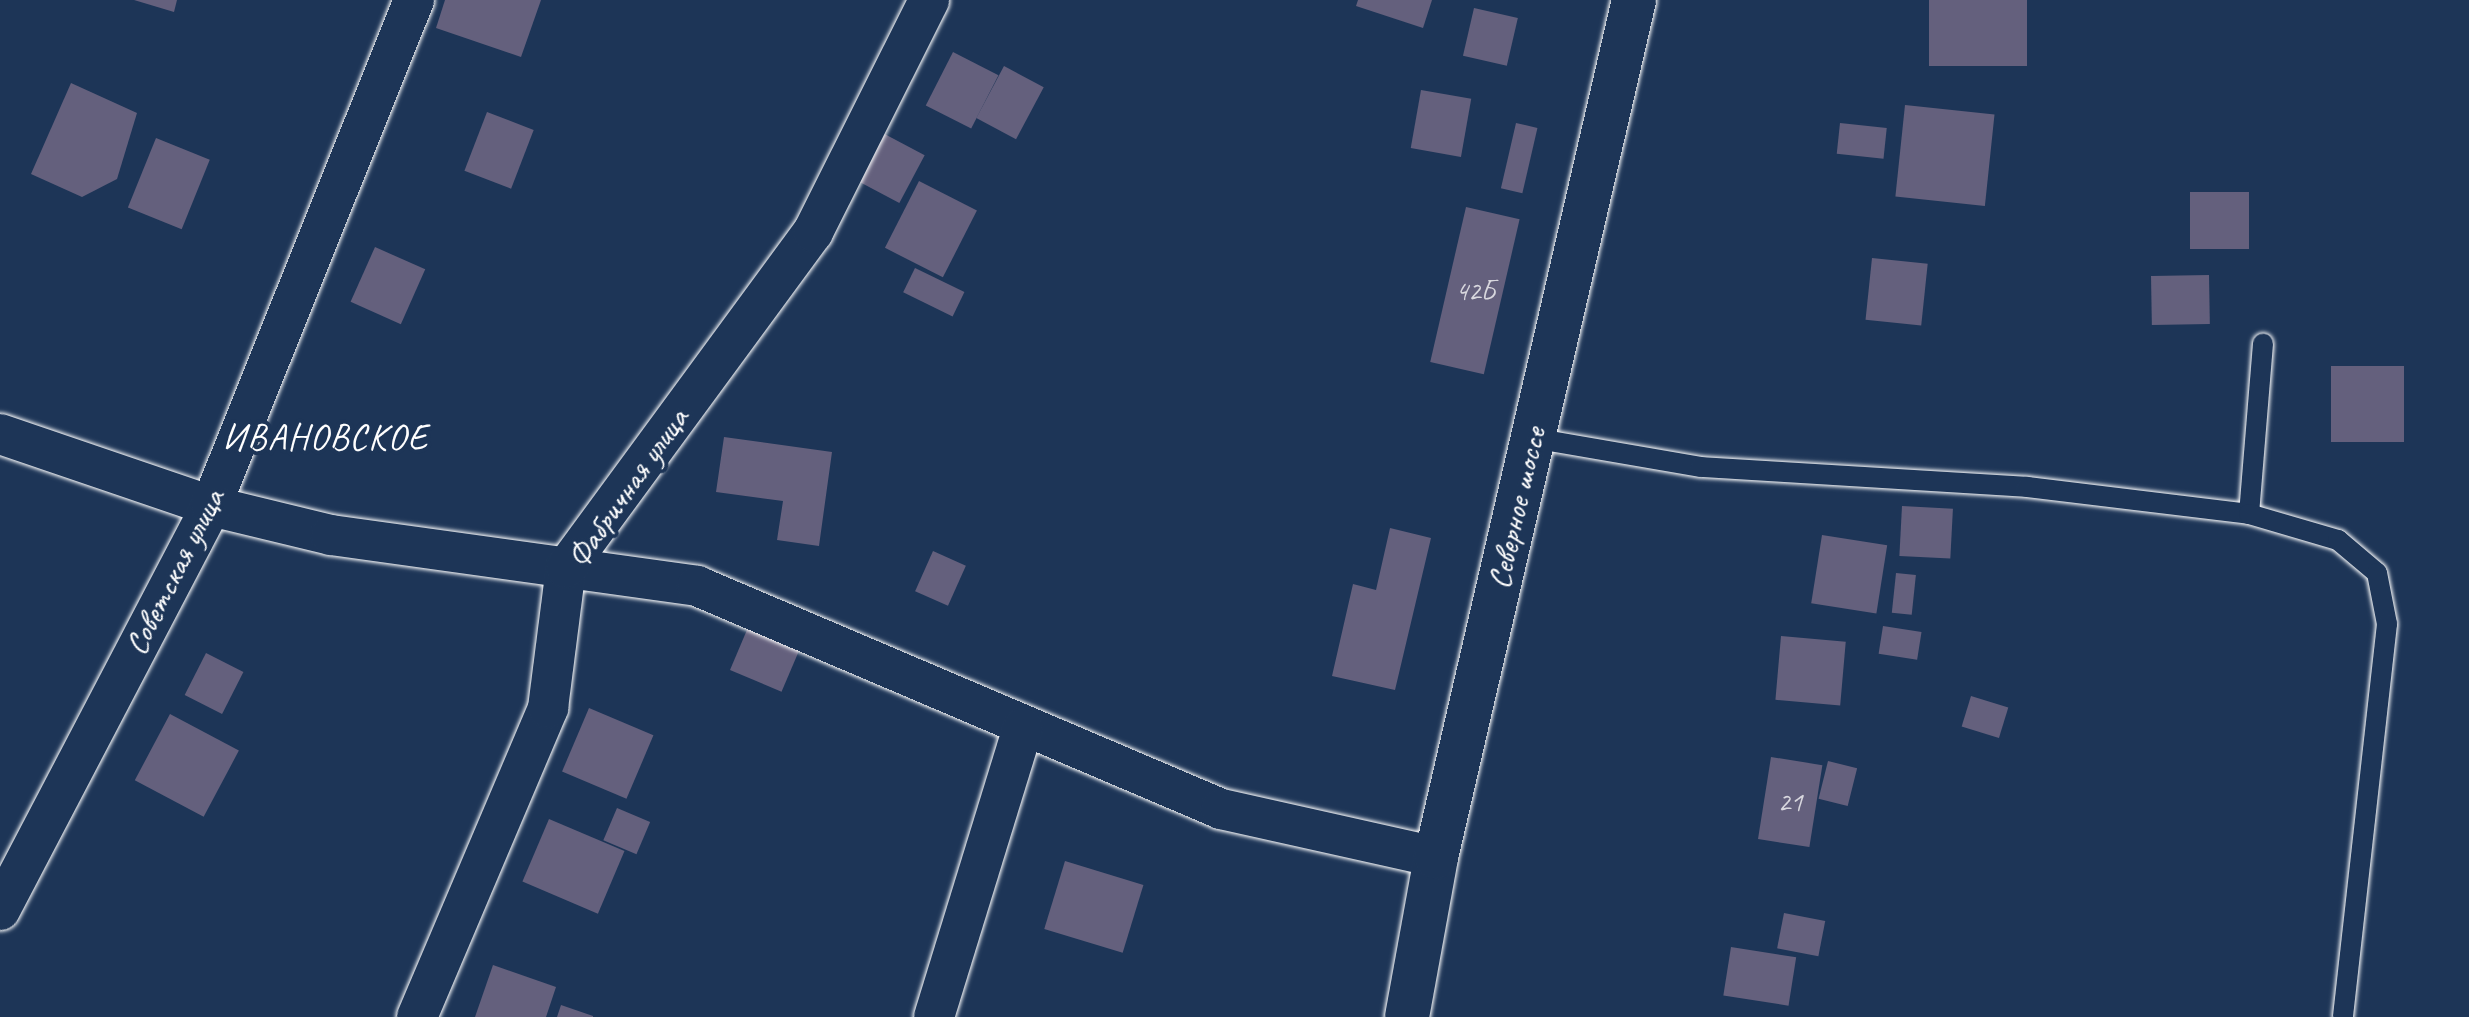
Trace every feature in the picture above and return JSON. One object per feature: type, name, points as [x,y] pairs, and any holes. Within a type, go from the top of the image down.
[{"type":"main road","name":"Северное шоссе","points":[[1407,1017],[1436,857],[1634,0]]},
{"type":"street","name":"Советская улица","points":[[0,910],[211,506],[414,0]]},
{"type":"street","name":"Фабричная улица","points":[[417,1017],[548,708],[566,568],[813,232],[929,0]]},
{"type":"street","points":[[0,434],[211,506],[331,535],[697,586],[1023,728],[1221,809],[1436,857]]},
{"type":"street","points":[[934,1017],[1023,728]]},
{"type":"lane","points":[[2249,514],[2263,344]]},
{"type":"lane","points":[[1533,438],[1701,467],[2027,487],[2249,514],[2338,540],[2377,573],[2385,611],[2343,1017]]},
{"type":"building","points":[[134,0],[177,0],[174,12]]},
{"type":"building","points":[[445,0],[541,0],[521,57],[436,28]]},
{"type":"building","points":[[1358,0],[1432,0],[1423,28],[1356,6]]},
{"type":"building","points":[[1929,0],[2027,0],[2027,66],[1929,66]]},
{"type":"building","points":[[1474,8],[1518,18],[1507,66],[1463,56]]},
{"type":"building","points":[[953,52],[998,75],[971,129],[926,105]]},
{"type":"building","points":[[1004,66],[1044,87],[1016,139],[976,118]]},
{"type":"building","points":[[71,83],[137,113],[117,179],[82,197],[31,174]]},
{"type":"building","points":[[1421,90],[1471,99],[1461,157],[1411,148]]},
{"type":"building","points":[[1905,105],[1995,114],[1985,206],[1895,196]]},
{"type":"building","points":[[487,112],[534,130],[511,189],[464,171]]},
{"type":"building","points":[[1516,123],[1537,128],[1522,193],[1501,188]]},
{"type":"building","points":[[1840,123],[1887,128],[1884,159],[1837,154]]},
{"type":"building","points":[[877,130],[925,155],[899,203],[852,178]]},
{"type":"building","points":[[156,138],[210,160],[182,229],[128,208]]},
{"type":"building","points":[[919,181],[977,211],[943,277],[885,248]]},
{"type":"building","points":[[2190,192],[2249,192],[2249,249],[2190,249]]},
{"type":"building","points":[[1466,207],[1520,219],[1484,374],[1430,362]]},
{"type":"building","points":[[375,247],[425,269],[401,324],[351,302]]},
{"type":"building","points":[[1872,258],[1928,264],[1921,326],[1866,320]]},
{"type":"building","points":[[915,268],[964,292],[953,316],[903,292]]},
{"type":"building","points":[[2209,275],[2210,324],[2152,325],[2151,276]]},
{"type":"building","points":[[2331,366],[2404,366],[2404,442],[2331,442]]},
{"type":"building","points":[[724,437],[832,452],[819,546],[777,540],[783,501],[716,492]]},
{"type":"building","points":[[1902,506],[1953,509],[1950,559],[1899,556]]},
{"type":"building","points":[[1390,528],[1431,538],[1395,690],[1332,676],[1353,584],[1376,590]]},
{"type":"building","points":[[1822,535],[1887,545],[1876,613],[1811,603]]},
{"type":"building","points":[[933,551],[966,566],[948,606],[915,591]]},
{"type":"building","points":[[1896,573],[1916,575],[1912,615],[1892,613]]},
{"type":"building","points":[[755,611],[807,633],[782,692],[730,670]]},
{"type":"building","points":[[1883,626],[1922,632],[1917,660],[1879,654]]},
{"type":"building","points":[[1781,636],[1846,642],[1840,705],[1775,700]]},
{"type":"building","points":[[206,653],[243,672],[222,714],[185,695]]},
{"type":"building","points":[[1971,696],[2008,707],[1999,738],[1962,727]]},
{"type":"building","points":[[589,708],[653,735],[626,799],[562,772]]},
{"type":"building","points":[[170,714],[239,751],[204,817],[135,780]]},
{"type":"building","points":[[1771,757],[1822,765],[1809,847],[1758,839]]},
{"type":"building","points":[[1828,761],[1857,768],[1848,806],[1819,799]]},
{"type":"building","points":[[617,808],[650,822],[636,854],[603,840]]},
{"type":"building","points":[[549,819],[624,851],[598,914],[522,882]]},
{"type":"building","points":[[1065,861],[1143,885],[1123,953],[1044,929]]},
{"type":"building","points":[[1784,913],[1825,921],[1818,956],[1777,948]]},
{"type":"building","points":[[1731,947],[1796,957],[1789,1006],[1723,995]]},
{"type":"building","points":[[493,965],[556,987],[546,1017],[475,1017]]},
{"type":"building","points":[[561,1005],[593,1016],[593,1017],[557,1017]]},
{"type":"district","name":"ИВАНОВСКОЕ","points":[[326,438]]}]
